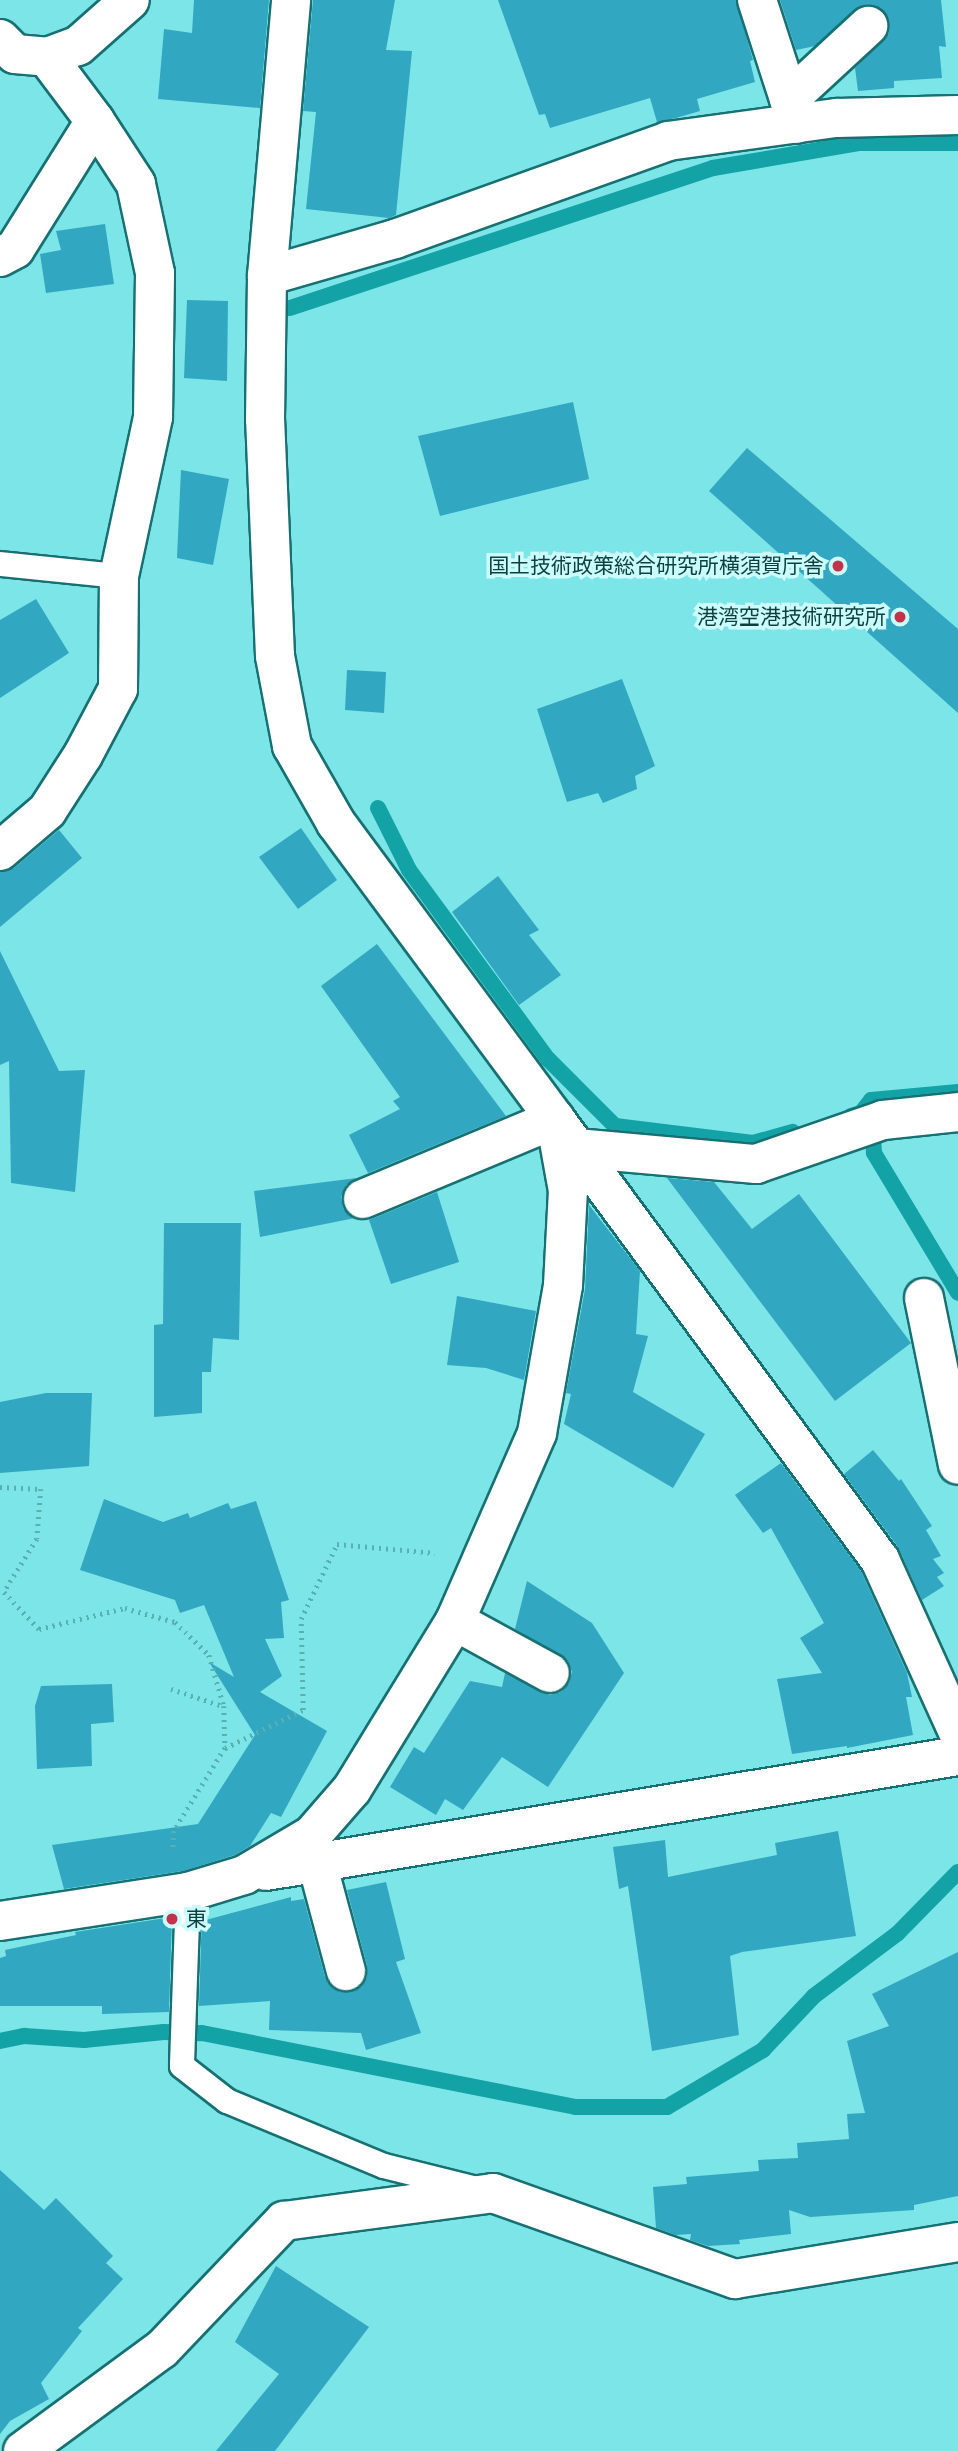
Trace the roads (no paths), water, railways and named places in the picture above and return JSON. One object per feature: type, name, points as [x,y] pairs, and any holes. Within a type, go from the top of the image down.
[{"type":"street","points":[[0,39],[15,54],[47,57],[78,46],[130,0]]},
{"type":"street","points":[[291,0],[267,276],[265,420],[275,656],[292,746],[336,823],[880,1560],[955,1711]]},
{"type":"street","points":[[757,0],[793,111]]},
{"type":"street","points":[[793,111],[868,26]]},
{"type":"street","points":[[0,851],[47,811],[83,755],[118,689],[119,576],[153,417],[155,273],[136,184],[95,121],[47,57]]},
{"type":"street","points":[[267,276],[395,239],[668,141],[793,111],[836,118],[958,115]]},
{"type":"street","points":[[0,257],[15,249],[95,121]]},
{"type":"street","points":[[363,1199],[566,1134],[756,1164],[868,1126],[958,1112]]},
{"type":"street","points":[[244,1875],[312,1835],[352,1789],[455,1621],[488,1550],[537,1433],[563,1285],[568,1191],[566,1134]]},
{"type":"street","points":[[924,1298],[958,1465]]},
{"type":"street","points":[[455,1621],[550,1673]]},
{"type":"street","points":[[0,1921],[179,1893],[244,1875],[958,1756]]},
{"type":"street","points":[[317,1863],[346,1971]]},
{"type":"street","points":[[23,2451],[162,2349],[284,2221],[493,2193],[735,2279],[958,2242]]},
{"type":"lane","points":[[0,564],[119,576]]},
{"type":"lane","points":[[179,1893],[186,2015],[181,2047],[182,2066],[227,2101],[384,2166],[493,2193]]},
{"type":"waterway","points":[[290,308],[713,168],[860,143],[958,143]]},
{"type":"waterway","points":[[378,808],[409,870],[548,1059],[615,1126],[753,1143],[792,1132]]},
{"type":"waterway","points":[[958,1092],[871,1100],[874,1153],[958,1293]]},
{"type":"waterway","points":[[851,1116],[861,1113],[871,1100]]},
{"type":"waterway","points":[[0,2041],[24,2036],[84,2040],[164,2032],[202,2033],[576,2107],[667,2107],[763,2050],[814,1996],[897,1934],[958,1872]]},
{"type":"place","name":"国土技術政策総合研究所横須賀庁舎","points":[[838,566]]},
{"type":"place","name":"港湾空港技術研究所","points":[[900,617]]},
{"type":"place","name":"東","points":[[172,1919]]}]
